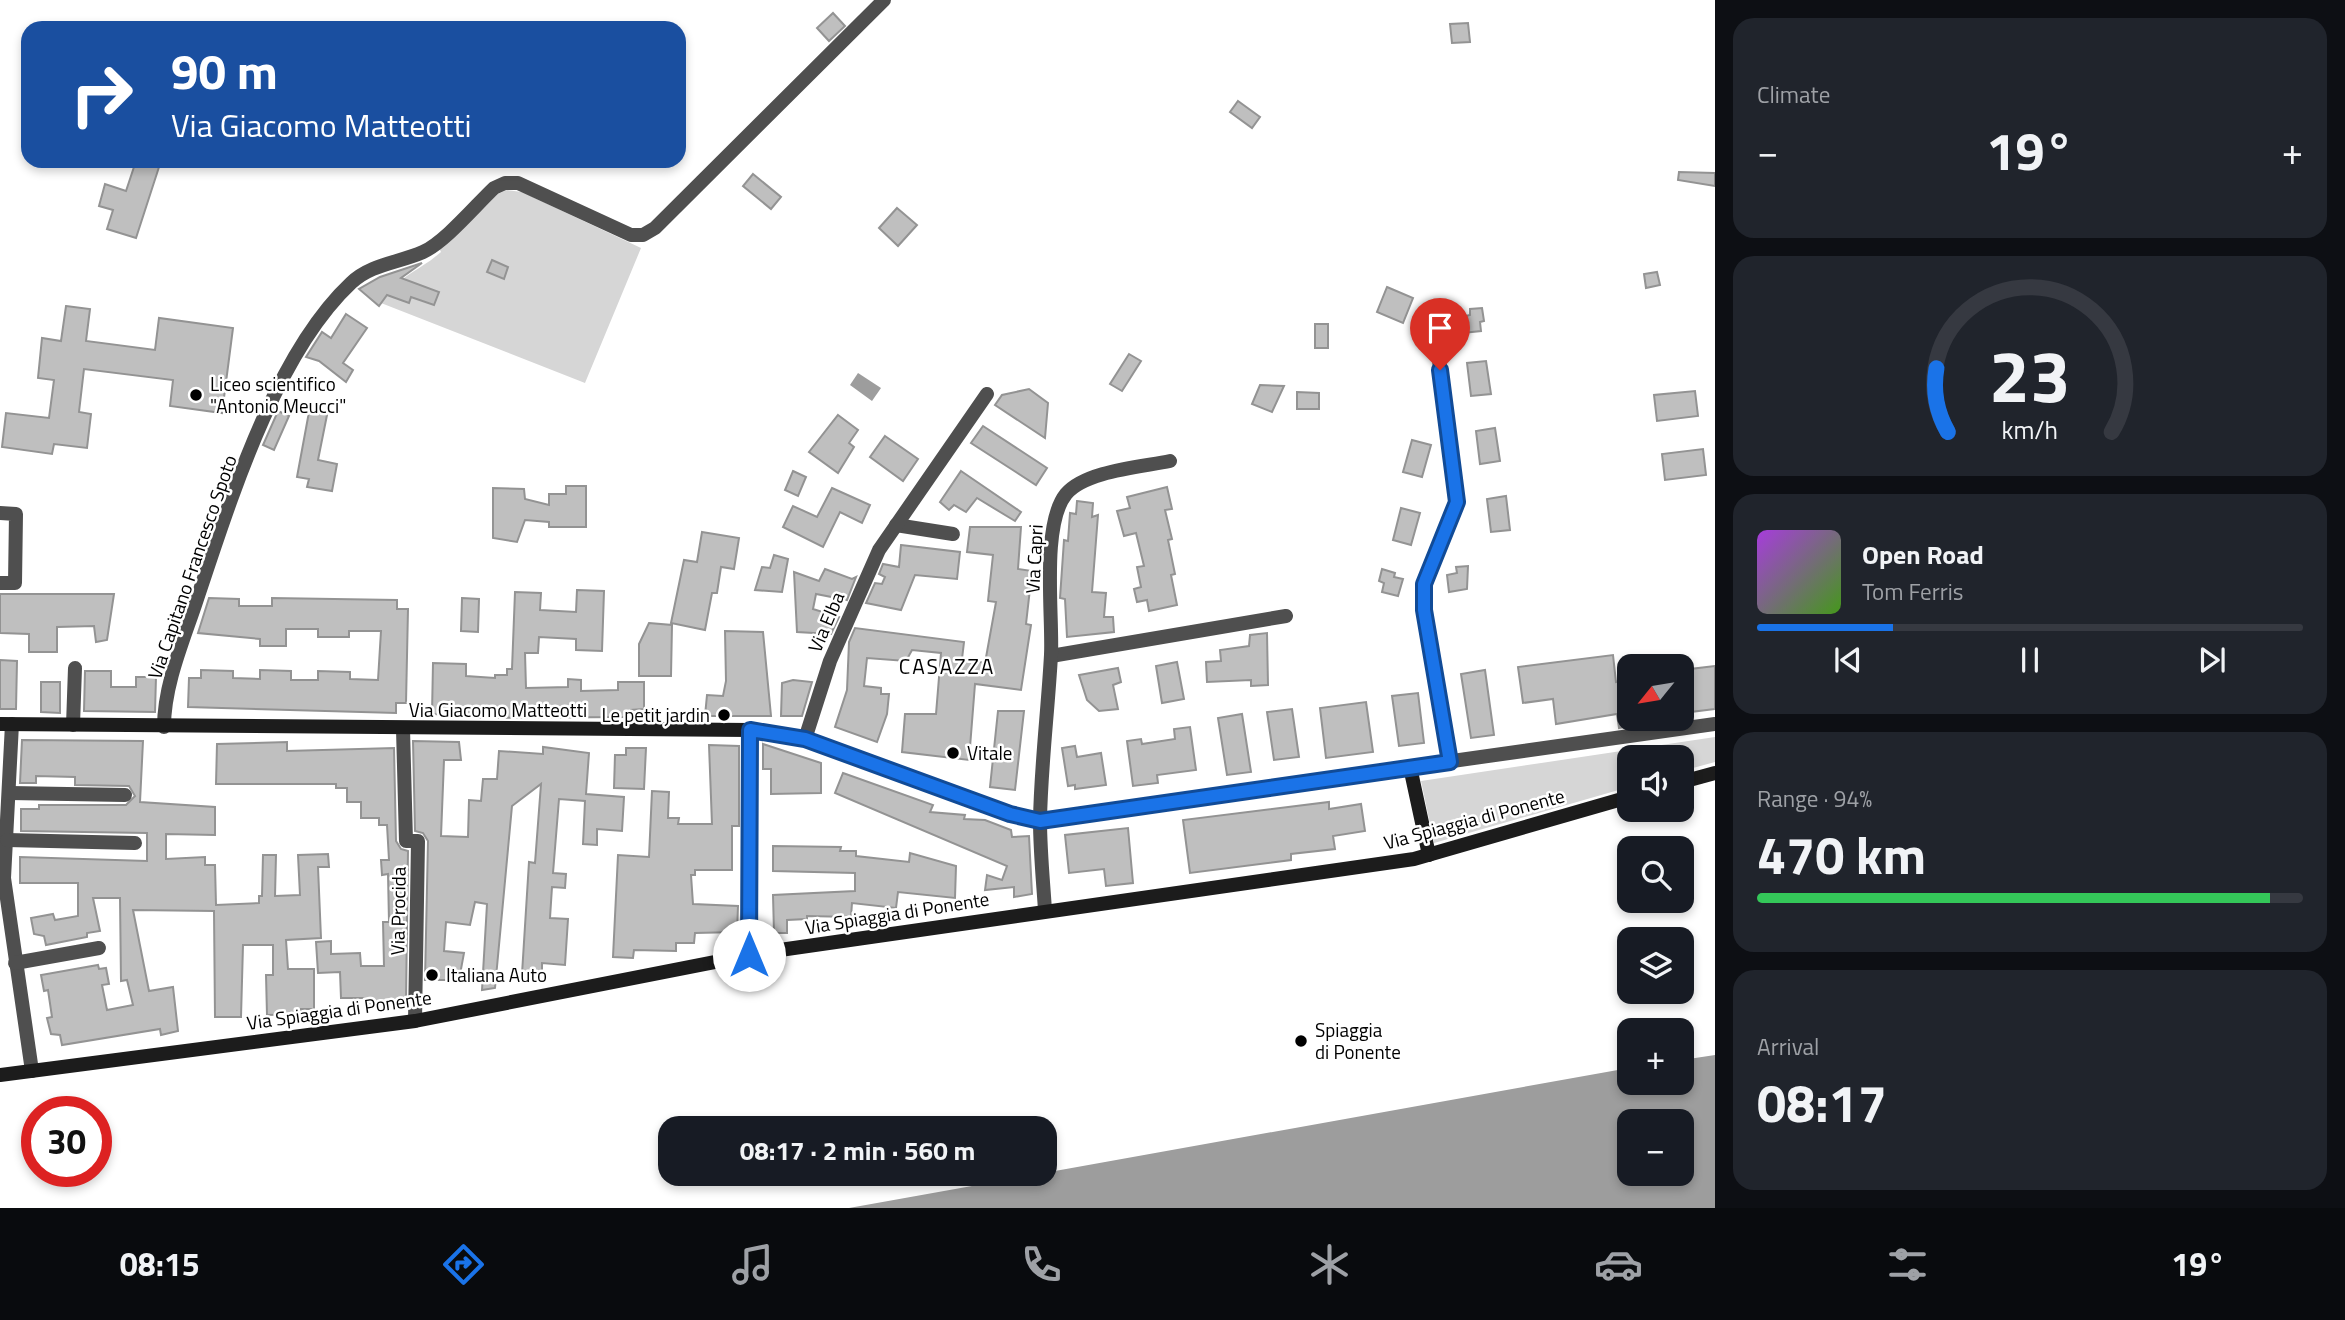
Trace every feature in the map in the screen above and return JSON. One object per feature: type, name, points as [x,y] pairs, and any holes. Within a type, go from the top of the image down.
[{"type":"street","name":"Via Capitano Francesco Spoto","points":[[164,726],[179,654],[233,492],[288,368],[310,332],[349,284],[365,271],[425,251],[494,188],[505,183],[518,183],[631,235],[643,235],[655,228],[884,0]]},
{"type":"street","points":[[1437,344],[1457,502],[1424,584],[1424,610],[1450,762]]},
{"type":"street","name":"Via Elba","points":[[805,739],[830,661],[879,550],[987,394]]},
{"type":"street","name":"Via Capri","points":[[1045,910],[1040,821],[1051,656],[1052,617],[1049,594],[1055,517],[1063,497],[1074,485],[1088,478],[1170,461]]},
{"type":"street","points":[[0,513],[16,514],[16,528],[15,583],[0,583]]},
{"type":"street","points":[[896,525],[953,534]]},
{"type":"street","points":[[1051,656],[1286,616]]},
{"type":"street","points":[[73,725],[75,668]]},
{"type":"street","name":"Via Giacomo Matteotti","points":[[6,724],[750,730],[805,739],[1010,814],[1040,821],[1715,724]]},
{"type":"street","points":[[6,724],[10,793],[4,878],[32,1071]]},
{"type":"street","name":"Via Procida","points":[[403,729],[407,841],[418,841],[415,1021]]},
{"type":"street","points":[[749,955],[750,730]]},
{"type":"street","points":[[1410,767],[1429,855]]},
{"type":"street","points":[[1694,779],[1715,773]]},
{"type":"street","points":[[10,793],[125,795]]},
{"type":"street","name":"Via Spiaggia di Ponente","points":[[0,1075],[415,1021],[749,955],[1429,855],[1617,800]]},
{"type":"street","points":[[7,840],[135,843]]},
{"type":"street","points":[[15,963],[99,948]]},
{"type":"shaded area","points":[[507,190],[522,192],[641,248],[585,383],[381,303],[402,279],[441,252],[439,248],[491,197]]},
{"type":"shaded area","points":[[858,373],[881,388],[872,401],[850,385]]},
{"type":"shaded area","points":[[1715,737],[1715,762],[1694,768],[1694,745],[1662,745]]},
{"type":"shaded area","points":[[1617,752],[1617,790],[1434,843],[1421,781]]},
{"type":"shaded area","points":[[1715,1055],[1715,1208],[849,1208],[972,1186],[1057,1186],[1057,1171],[1617,1070],[1617,1095],[1694,1095],[1694,1058]]},
{"type":"building","points":[[833,13],[845,26],[829,41],[817,28]]},
{"type":"building","points":[[1468,23],[1470,42],[1452,43],[1450,24]]},
{"type":"building","points":[[1238,101],[1260,117],[1252,128],[1230,112]]},
{"type":"building","points":[[134,168],[159,168],[136,238],[107,229],[113,210],[99,206],[105,184],[126,191]]},
{"type":"building","points":[[1679,172],[1715,173],[1715,186],[1678,180]]},
{"type":"building","points":[[753,174],[781,197],[771,209],[743,186]]},
{"type":"building","points":[[897,208],[917,225],[898,246],[879,228]]},
{"type":"building","points":[[492,260],[508,267],[504,279],[487,272]]},
{"type":"building","points":[[422,263],[401,278],[439,292],[434,305],[411,297],[409,303],[387,295],[379,306],[359,289],[380,277]]},
{"type":"building","points":[[1657,272],[1660,285],[1646,288],[1644,274]]},
{"type":"building","points":[[1387,287],[1413,298],[1403,323],[1377,312]]},
{"type":"building","points":[[66,306],[90,309],[86,341],[155,350],[159,318],[233,328],[222,413],[170,406],[173,380],[84,369],[79,412],[91,414],[87,448],[54,444],[52,454],[2,447],[6,413],[49,418],[54,380],[38,378],[42,338],[61,341]]},
{"type":"building","points":[[1482,308],[1484,321],[1480,322],[1481,331],[1463,333],[1461,317],[1470,315],[1470,309]]},
{"type":"building","points":[[346,314],[367,328],[343,363],[353,370],[346,382],[319,361],[306,357],[322,332],[331,338]]},
{"type":"building","points":[[1315,324],[1328,324],[1328,348],[1315,348]]},
{"type":"building","points":[[1129,354],[1141,361],[1122,391],[1110,384]]},
{"type":"building","points":[[1486,361],[1491,394],[1471,396],[1467,363]]},
{"type":"building","points":[[1260,385],[1284,386],[1272,412],[1252,404]]},
{"type":"building","points":[[1029,389],[1048,403],[1045,438],[995,405],[1002,395]]},
{"type":"building","points":[[1695,391],[1698,416],[1657,421],[1654,395]]},
{"type":"building","points":[[1297,392],[1319,393],[1319,409],[1297,409]]},
{"type":"building","points":[[278,411],[289,416],[274,450],[263,445]]},
{"type":"building","points":[[309,412],[327,415],[318,460],[337,464],[332,491],[307,487],[309,479],[297,477]]},
{"type":"building","points":[[838,415],[858,430],[849,443],[854,447],[838,473],[809,452]]},
{"type":"building","points":[[983,426],[1047,468],[1036,485],[971,443]]},
{"type":"building","points":[[1495,428],[1500,461],[1480,464],[1476,431]]},
{"type":"building","points":[[885,436],[918,459],[903,481],[870,457]]},
{"type":"building","points":[[1412,440],[1431,445],[1422,477],[1403,472]]},
{"type":"building","points":[[1703,449],[1706,475],[1665,480],[1662,454]]},
{"type":"building","points":[[793,471],[806,477],[798,496],[785,490]]},
{"type":"building","points":[[961,471],[1021,512],[1015,521],[977,498],[966,512],[954,505],[949,510],[940,502]]},
{"type":"building","points":[[566,486],[586,486],[586,527],[549,527],[549,522],[525,520],[517,542],[493,538],[493,488],[524,489],[525,499],[549,505],[549,494],[566,494]]},
{"type":"building","points":[[1167,487],[1172,509],[1165,510],[1172,539],[1168,540],[1175,574],[1171,575],[1177,605],[1149,611],[1147,600],[1137,602],[1134,589],[1141,587],[1137,567],[1144,566],[1136,533],[1124,536],[1117,511],[1130,508],[1127,497]]},
{"type":"building","points":[[832,488],[870,505],[862,523],[840,512],[823,547],[783,527],[793,506],[817,517]]},
{"type":"building","points":[[1506,496],[1510,530],[1491,532],[1487,499]]},
{"type":"building","points":[[1077,501],[1093,503],[1092,517],[1098,515],[1092,592],[1106,593],[1104,617],[1113,617],[1114,632],[1067,637],[1065,599],[1060,598],[1064,540],[1068,541],[1070,513],[1076,514]]},
{"type":"building","points":[[1401,508],[1420,513],[1411,545],[1393,540]]},
{"type":"building","points":[[970,527],[1021,527],[1018,569],[1032,571],[1026,624],[1031,625],[1021,690],[975,684],[969,760],[902,752],[905,714],[936,714],[941,653],[912,650],[906,661],[867,658],[864,686],[881,688],[881,694],[889,694],[887,714],[877,742],[835,727],[847,690],[849,642],[855,628],[964,642],[962,659],[985,663],[996,602],[988,601],[993,555],[967,552]]},
{"type":"building","points":[[702,532],[739,538],[734,569],[721,567],[717,593],[712,593],[705,630],[671,623],[684,560],[697,562]]},
{"type":"building","points":[[901,545],[960,552],[957,579],[915,575],[901,610],[866,603],[875,583],[882,584],[885,577],[879,574],[883,564],[899,567]]},
{"type":"building","points":[[774,555],[788,559],[782,592],[755,590],[762,567],[770,568]]},
{"type":"building","points":[[1468,566],[1467,589],[1449,592],[1447,575],[1457,573],[1456,567]]},
{"type":"building","points":[[825,569],[852,579],[856,577],[847,600],[816,594],[813,609],[839,617],[831,634],[797,632],[794,572],[819,581]]},
{"type":"building","points":[[1382,569],[1403,579],[1398,596],[1382,592],[1384,583],[1379,581]]},
{"type":"building","points":[[577,590],[604,591],[602,651],[576,650],[576,639],[539,637],[538,653],[525,653],[526,688],[568,687],[568,679],[581,680],[581,691],[618,690],[618,682],[644,682],[644,709],[631,710],[631,717],[480,718],[481,716],[432,714],[433,663],[466,664],[466,676],[495,678],[495,675],[507,675],[507,669],[512,669],[515,592],[541,593],[540,610],[576,612]]},
{"type":"building","points":[[0,594],[114,594],[107,640],[96,642],[94,626],[57,627],[57,652],[29,652],[29,634],[0,633]]},
{"type":"building","points":[[209,598],[239,599],[239,606],[272,606],[272,598],[397,600],[397,609],[408,609],[406,703],[396,703],[396,713],[188,707],[189,678],[201,678],[201,670],[233,671],[233,678],[260,679],[260,670],[291,671],[291,680],[318,680],[318,671],[350,672],[350,679],[378,680],[381,631],[349,631],[349,637],[318,637],[318,629],[286,629],[286,646],[260,646],[260,639],[198,633]]},
{"type":"building","points":[[462,598],[479,599],[478,632],[461,631]]},
{"type":"building","points":[[649,623],[672,625],[671,676],[639,676],[639,644]]},
{"type":"building","points":[[725,631],[763,632],[771,716],[705,716],[707,695],[723,696],[726,681]]},
{"type":"building","points":[[1267,633],[1268,685],[1251,686],[1251,680],[1207,682],[1206,662],[1221,661],[1220,650],[1249,646],[1250,635]]},
{"type":"building","points":[[1613,655],[1617,682],[1617,714],[1556,724],[1553,699],[1523,703],[1518,667]]},
{"type":"building","points":[[0,660],[17,661],[16,709],[0,709]]},
{"type":"building","points":[[1177,662],[1184,699],[1162,703],[1156,666]]},
{"type":"building","points":[[1715,666],[1715,709],[1694,712],[1694,669]]},
{"type":"building","points":[[1118,668],[1121,682],[1113,685],[1118,709],[1099,711],[1087,700],[1079,675]]},
{"type":"building","points":[[1485,670],[1494,735],[1471,738],[1461,674]]},
{"type":"building","points":[[85,671],[111,671],[111,687],[136,687],[136,677],[156,677],[155,712],[84,711]]},
{"type":"building","points":[[793,680],[812,682],[802,716],[781,716],[782,683]]},
{"type":"building","points":[[41,682],[60,682],[60,713],[41,712]]},
{"type":"building","points":[[1418,693],[1424,743],[1399,746],[1392,696]]},
{"type":"building","points":[[1366,702],[1373,752],[1326,758],[1320,708]]},
{"type":"building","points":[[1292,709],[1299,757],[1274,760],[1267,712]]},
{"type":"building","points":[[998,711],[1024,711],[1015,790],[990,787]]},
{"type":"building","points":[[1242,714],[1251,772],[1227,775],[1218,718]]},
{"type":"building","points":[[1190,727],[1196,770],[1157,775],[1158,783],[1133,786],[1127,741],[1141,739],[1142,744],[1175,739],[1174,729]]},
{"type":"building","points":[[22,740],[143,741],[140,802],[215,807],[215,835],[166,834],[166,859],[205,857],[205,865],[215,865],[216,905],[259,903],[259,896],[262,896],[263,855],[276,855],[275,896],[300,895],[298,855],[328,854],[329,867],[318,867],[321,938],[286,940],[288,969],[314,969],[314,1009],[301,1009],[301,1014],[267,1015],[266,975],[273,975],[273,945],[243,945],[241,1017],[215,1017],[214,911],[133,910],[149,991],[173,987],[178,1031],[161,1035],[160,1029],[62,1045],[60,1035],[51,1034],[47,1018],[52,1017],[48,990],[44,991],[41,975],[98,965],[99,969],[106,968],[109,984],[102,985],[107,1010],[133,1005],[127,980],[121,981],[120,898],[93,898],[100,931],[87,933],[87,937],[46,945],[44,936],[34,934],[31,918],[53,914],[55,920],[78,916],[78,883],[20,883],[20,857],[147,861],[147,833],[21,831],[21,809],[39,809],[39,805],[126,805],[135,796],[129,786],[75,785],[75,777],[36,776],[36,783],[20,783]]},
{"type":"building","points":[[413,741],[459,742],[461,760],[444,760],[441,836],[468,837],[469,800],[481,801],[483,779],[497,779],[499,751],[543,754],[543,747],[589,753],[586,794],[624,797],[622,831],[597,829],[597,845],[583,844],[585,801],[559,799],[553,873],[566,874],[565,888],[552,887],[550,918],[568,919],[565,965],[542,963],[542,975],[522,974],[529,862],[535,863],[541,784],[512,806],[495,988],[482,990],[487,904],[475,902],[470,925],[446,922],[444,951],[464,953],[459,980],[425,980],[428,841],[423,833],[415,831]]},
{"type":"building","points":[[287,742],[287,751],[394,748],[396,841],[401,849],[408,851],[406,1001],[370,1005],[368,998],[341,998],[340,972],[318,973],[316,942],[331,941],[331,954],[360,953],[361,966],[384,966],[383,922],[389,922],[388,874],[382,875],[381,860],[389,860],[387,825],[379,825],[379,818],[361,818],[361,802],[347,802],[347,788],[336,788],[336,784],[216,784],[217,744]]},
{"type":"building","points":[[763,744],[821,763],[821,793],[771,794],[771,769],[763,769]]},
{"type":"building","points":[[709,745],[739,746],[739,826],[732,826],[732,870],[695,870],[695,875],[691,875],[693,904],[738,906],[737,932],[695,933],[694,943],[676,943],[676,951],[634,950],[633,958],[613,957],[618,855],[649,857],[652,791],[669,792],[668,818],[679,818],[678,824],[712,824]]},
{"type":"building","points":[[1075,746],[1077,757],[1101,753],[1106,785],[1075,789],[1075,785],[1068,786],[1062,748]]},
{"type":"building","points":[[626,748],[646,748],[644,789],[614,788],[615,755],[626,755]]},
{"type":"building","points":[[843,773],[933,805],[930,812],[965,815],[964,819],[985,820],[1011,830],[1012,837],[1029,836],[1032,894],[1014,897],[1014,887],[985,890],[987,875],[1002,880],[1007,866],[835,793]]},
{"type":"building","points":[[1329,802],[1329,809],[1361,804],[1365,831],[1333,836],[1335,849],[1291,854],[1291,860],[1190,873],[1183,820]]},
{"type":"building","points":[[1128,828],[1133,883],[1106,886],[1104,869],[1069,873],[1065,835]]},
{"type":"building","points":[[773,846],[841,847],[840,851],[856,851],[856,856],[909,862],[910,853],[956,866],[955,898],[898,892],[896,908],[852,903],[851,917],[807,916],[807,919],[787,920],[787,933],[774,933],[773,895],[855,891],[855,873],[773,871]]},
{"type":"place","name":"Liceo scientifico \"Antonio Meucci\"","points":[[196,395]]},
{"type":"place","name":"Le petit jardin","points":[[724,715]]},
{"type":"place","name":"Vitale","points":[[953,753]]},
{"type":"place","name":"Italiana Auto","points":[[432,975]]},
{"type":"place","name":"Spiaggia di Ponente","points":[[1301,1041]]},
{"type":"district","name":"CASAZZA","points":[[947,667]]},
{"type":"route","points":[[749,955],[750,730],[805,739],[1010,814],[1040,821],[1450,762],[1424,610],[1424,584],[1457,502],[1440,370]]}]
